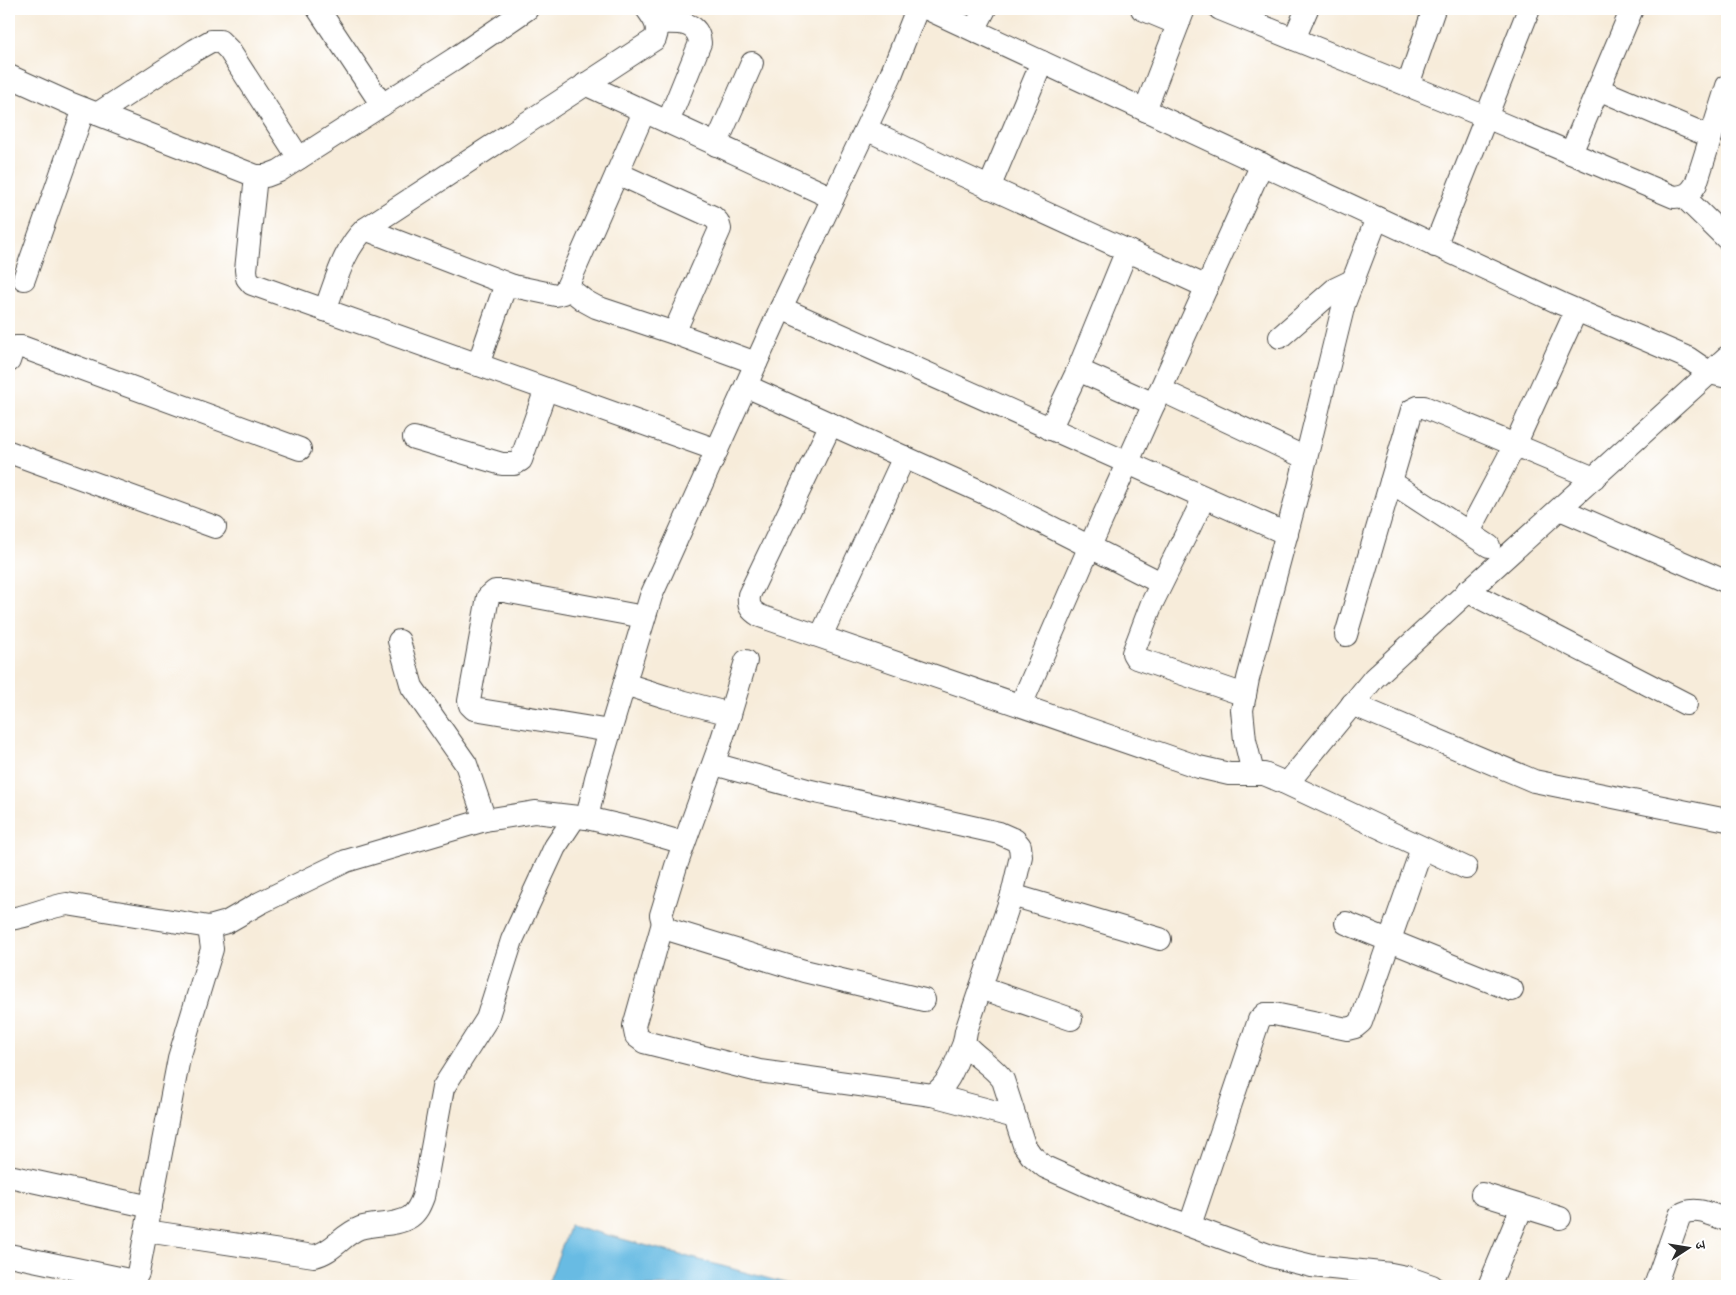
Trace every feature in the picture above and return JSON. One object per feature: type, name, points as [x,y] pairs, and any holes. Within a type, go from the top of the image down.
[{"type":"street","points":[[9,76],[90,111],[256,176],[266,176],[279,171],[454,59],[527,9]]},
{"type":"street","points":[[146,1231],[314,1256],[322,1255],[353,1231],[362,1227],[400,1221],[410,1217],[418,1209],[423,1198],[443,1088],[448,1077],[487,1019],[512,940],[555,847],[581,818],[596,778],[651,596],[781,308],[891,75],[917,9]]},
{"type":"street","points":[[928,9],[1576,311],[1688,358],[1719,375]]},
{"type":"street","points":[[974,30],[985,9]]},
{"type":"street","points":[[1142,9],[1181,16],[1145,110]]},
{"type":"street","points":[[1220,9],[1486,117],[1674,197],[1684,197],[1691,193],[1696,184],[1727,86]]},
{"type":"street","points":[[1294,39],[1307,9]]},
{"type":"street","points":[[1408,85],[1434,9]]},
{"type":"street","points":[[1435,246],[1529,9]]},
{"type":"street","points":[[1571,153],[1632,9]]},
{"type":"street","points":[[320,10],[382,105]]},
{"type":"street","points":[[325,310],[349,249],[356,238],[366,229],[655,39],[658,31],[652,16]]},
{"type":"street","points":[[652,16],[695,29],[699,35],[700,43],[668,122]]},
{"type":"street","points":[[24,279],[90,111],[211,41],[220,41],[230,50],[299,158]]},
{"type":"street","points":[[989,188],[1042,62]]},
{"type":"street","points":[[716,145],[752,63]]},
{"type":"street","points":[[585,84],[833,198]]},
{"type":"street","points":[[1598,88],[1711,137]]},
{"type":"street","points":[[366,229],[513,286],[556,295],[563,293],[644,112]]},
{"type":"street","points":[[866,129],[989,188],[1207,287]]},
{"type":"street","points":[[1021,704],[1262,164]]},
{"type":"street","points":[[617,173],[713,217],[718,222],[720,230],[674,333]]},
{"type":"street","points":[[256,176],[246,270],[247,278],[252,284],[717,450]]},
{"type":"street","points":[[1684,197],[1727,239]]},
{"type":"street","points":[[1377,218],[1344,304],[1245,695],[1242,710],[1245,740],[1270,777],[1466,868]]},
{"type":"street","points":[[1050,429],[1078,370],[1127,250]]},
{"type":"street","points":[[1280,337],[1336,289],[1354,280]]},
{"type":"street","points":[[478,365],[502,295],[506,288],[513,286]]},
{"type":"street","points":[[567,287],[596,307],[756,363]]},
{"type":"street","points":[[781,308],[1287,534]]},
{"type":"street","points":[[1468,532],[1515,445],[1576,311]]},
{"type":"street","points":[[10,354],[16,348],[22,347],[300,449]]},
{"type":"street","points":[[831,424],[749,595],[748,604],[751,611],[760,616],[1021,704],[1199,767],[1229,774],[1291,779],[1374,678],[1594,478],[1719,375],[1727,357]]},
{"type":"street","points":[[1078,370],[1157,397],[1306,458]]},
{"type":"street","points":[[746,386],[982,492],[1162,583]]},
{"type":"street","points":[[414,438],[502,464],[514,464],[521,460],[546,390]]},
{"type":"street","points":[[1346,635],[1412,410],[1418,406],[1594,478]]},
{"type":"street","points":[[9,452],[215,527]]},
{"type":"street","points":[[821,636],[904,457]]},
{"type":"street","points":[[1391,482],[1489,546]]},
{"type":"street","points":[[1204,498],[1152,603],[1135,644],[1134,652],[1136,658],[1245,695]]},
{"type":"street","points":[[1560,509],[1727,582]]},
{"type":"street","points":[[610,731],[474,709],[470,705],[469,701],[488,597],[496,591],[504,590],[644,617]]},
{"type":"street","points":[[1467,592],[1686,704]]},
{"type":"street","points":[[399,641],[412,687],[466,764],[485,820]]},
{"type":"street","points":[[746,662],[714,764],[684,843],[662,915],[666,929],[804,971],[924,1000]]},
{"type":"street","points":[[625,684],[730,714]]},
{"type":"street","points":[[1352,704],[1534,782],[1727,820]]},
{"type":"street","points":[[714,764],[811,791],[999,833],[1015,840],[1020,846],[1020,856],[1012,895],[966,1031],[964,1042],[945,1084],[932,1095]]},
{"type":"street","points":[[9,919],[23,918],[54,906],[67,904],[209,927],[227,922],[260,903],[346,861],[485,820],[535,812],[581,818],[643,831],[684,843]]},
{"type":"street","points":[[1190,1225],[1259,1020],[1265,1014],[1274,1014],[1347,1029],[1355,1027],[1362,1022],[1422,848]]},
{"type":"street","points":[[1012,895],[1160,939]]},
{"type":"street","points":[[663,923],[634,1026],[636,1036],[644,1042],[758,1071],[932,1095],[1015,1117]]},
{"type":"street","points":[[1346,923],[1512,990]]},
{"type":"street","points":[[9,1255],[130,1280],[135,1278],[138,1273],[179,1058],[212,949],[209,927]]},
{"type":"street","points":[[981,988],[1071,1019]]},
{"type":"street","points":[[964,1042],[970,1051],[997,1072],[1002,1080],[1024,1145],[1031,1155],[1045,1167],[1117,1199],[1271,1256],[1312,1266],[1432,1286]]},
{"type":"street","points":[[9,1176],[151,1207]]},
{"type":"street","points":[[1482,1194],[1560,1218]]},
{"type":"street","points":[[1490,1286],[1522,1206]]},
{"type":"street","points":[[1655,1286],[1680,1215],[1686,1211],[1699,1211],[1727,1220]]},
{"type":"water","points":[[570,1225],[796,1286],[547,1286]]}]
